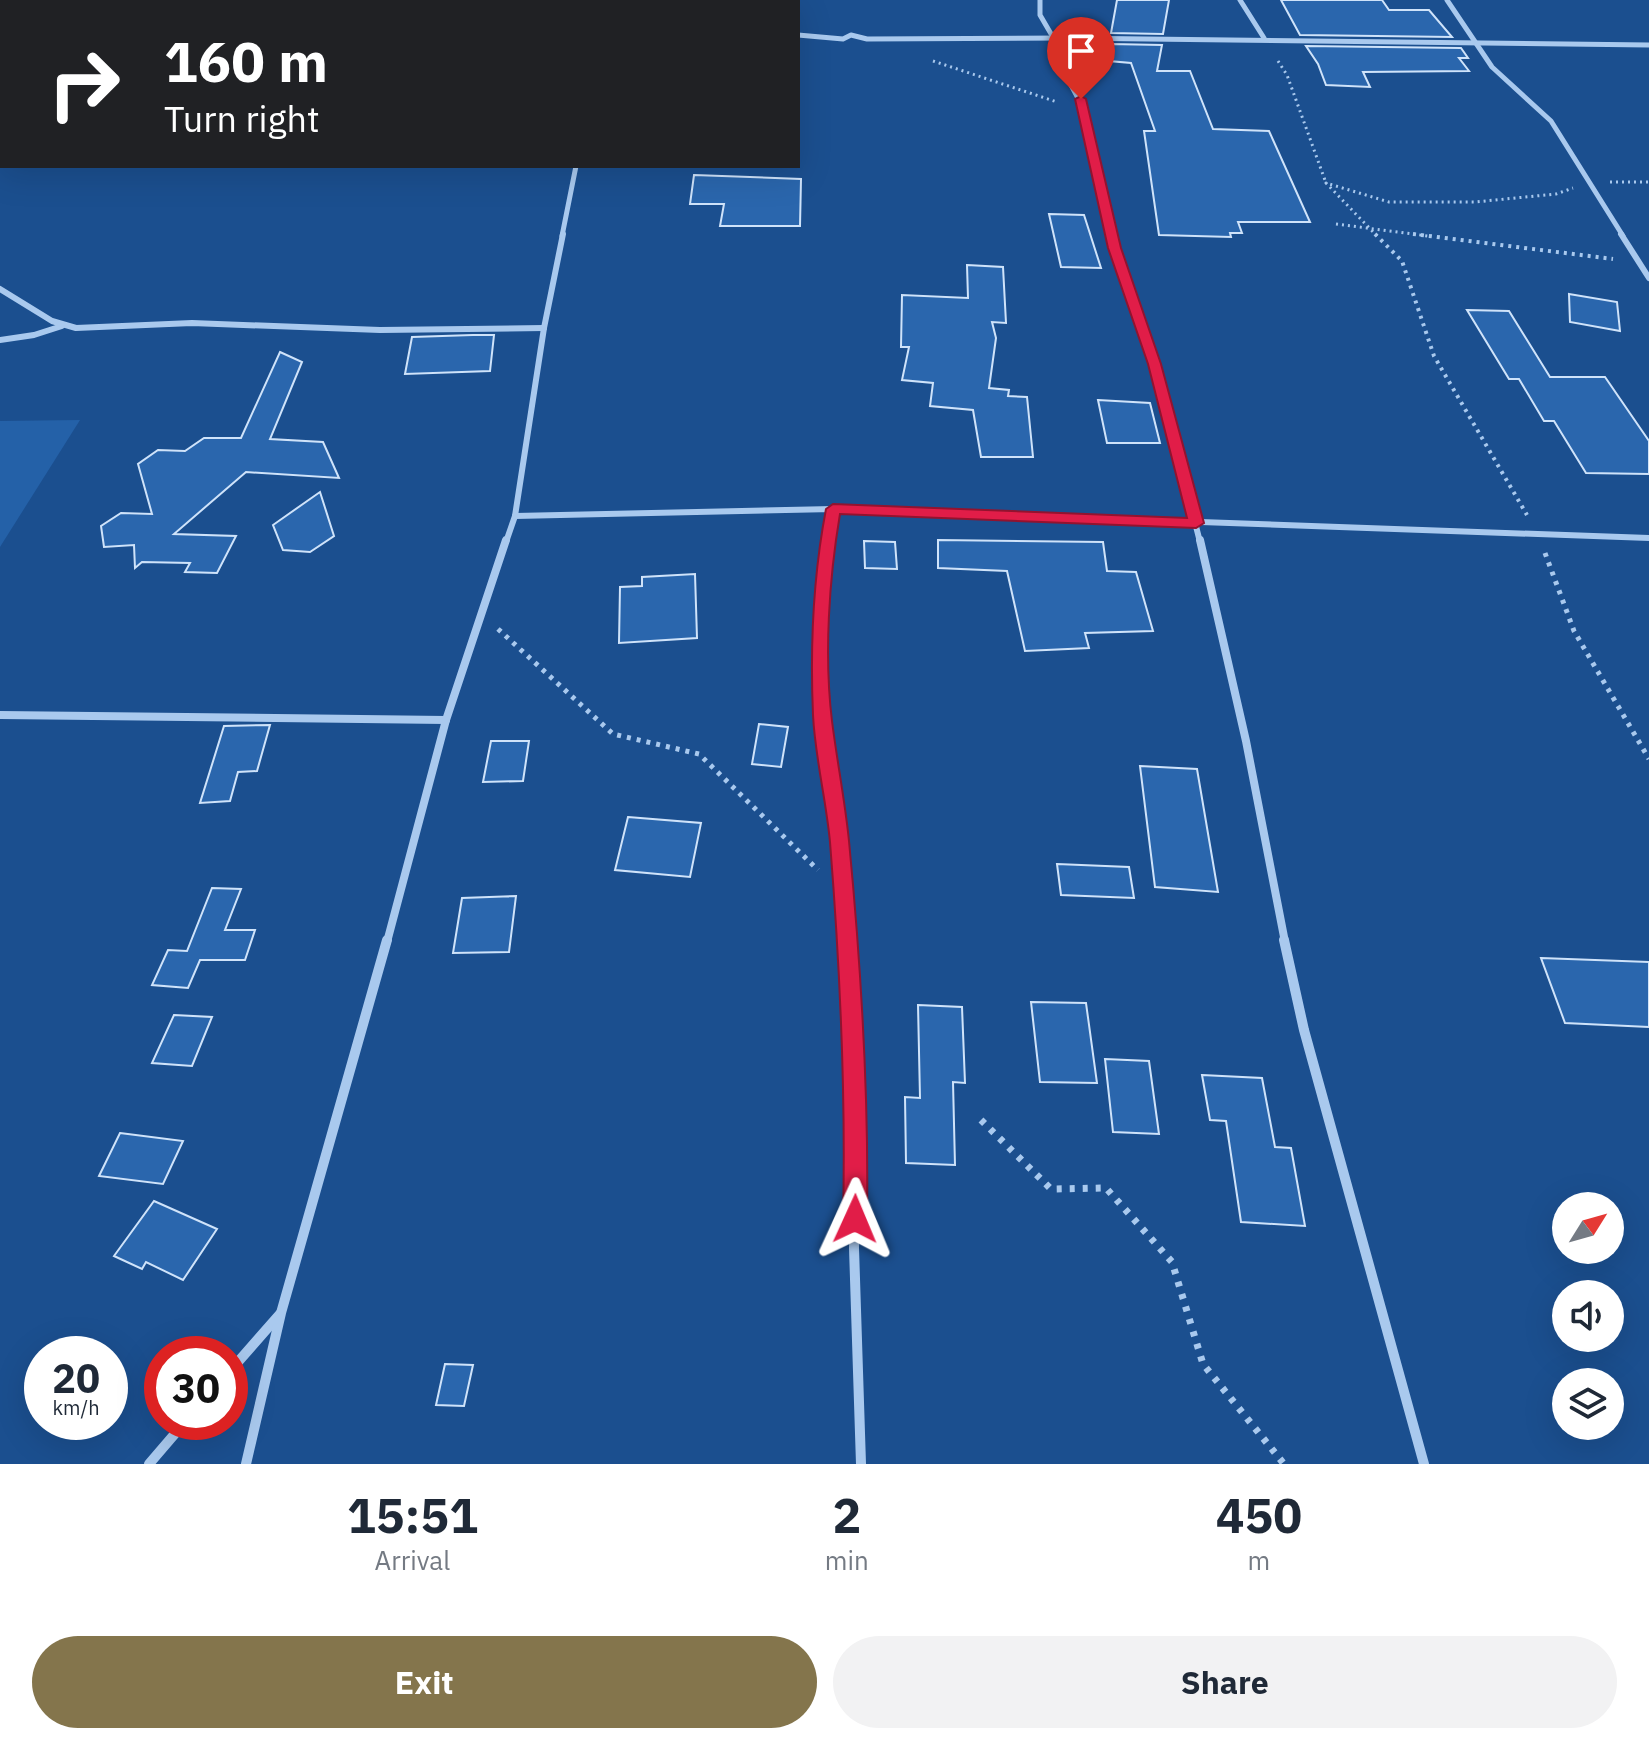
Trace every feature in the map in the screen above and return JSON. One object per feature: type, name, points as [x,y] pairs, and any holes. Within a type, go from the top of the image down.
[{"type":"street","points":[[1040,0],[1040,15],[1054,39],[1058,61],[1085,111],[1094,170],[1115,248],[1155,364],[1196,523],[1246,741],[1269,870],[1304,1030],[1424,1464]]},
{"type":"street","points":[[1240,0],[1264,38]]},
{"type":"street","points":[[1447,0],[1499,75],[1546,115],[1649,278]]},
{"type":"street","points":[[800,35],[843,39],[851,35],[867,39],[1264,38],[1477,45],[1649,45]]},
{"type":"street","points":[[246,1464],[281,1313],[364,1028],[446,720],[515,516],[544,328],[576,168]]},
{"type":"street","points":[[0,289],[62,326]]},
{"type":"street","points":[[0,340],[34,335],[62,326],[87,328],[192,323],[380,330],[544,328]]},
{"type":"street","points":[[833,509],[824,561],[821,604],[822,717],[838,825],[857,1130],[854,1248],[861,1464]]},
{"type":"street","points":[[515,516],[833,509],[1649,538]]},
{"type":"street","points":[[0,715],[446,720]]},
{"type":"street","points":[[248,1351],[281,1313]]},
{"type":"street","points":[[149,1464],[170,1440]]},
{"type":"path","points":[[926,59],[1085,111]]},
{"type":"path","points":[[1287,75],[1326,183],[1402,261],[1434,356],[1538,535],[1574,631],[1649,759]]},
{"type":"path","points":[[1326,183],[1389,202],[1475,202],[1556,194],[1589,182],[1649,182]]},
{"type":"path","points":[[1336,224],[1638,262]]},
{"type":"path","points":[[480,613],[613,734],[699,754],[841,892]]},
{"type":"path","points":[[981,1120],[1051,1189],[1106,1188],[1172,1262],[1203,1364],[1284,1464]]},
{"type":"shaded area","points":[[80,420],[0,547],[0,421]]},
{"type":"building","points":[[1117,0],[1169,0],[1163,34],[1111,33]]},
{"type":"building","points":[[1281,0],[1382,0],[1389,10],[1429,10],[1452,37],[1300,35]]},
{"type":"building","points":[[1110,44],[1162,45],[1157,71],[1190,71],[1213,129],[1269,131],[1310,222],[1238,222],[1242,233],[1230,233],[1231,237],[1159,235],[1144,131],[1155,131],[1131,63],[1109,61]]},
{"type":"building","points":[[1306,46],[1461,48],[1468,58],[1459,58],[1469,71],[1363,72],[1370,87],[1326,85],[1318,64]]},
{"type":"building","points":[[694,175],[801,179],[800,226],[720,226],[724,204],[690,204]]},
{"type":"building","points":[[1049,214],[1084,215],[1101,268],[1061,267]]},
{"type":"building","points":[[967,265],[1003,267],[1006,323],[992,322],[996,338],[989,388],[1009,390],[1008,396],[1027,397],[1033,457],[981,457],[973,410],[930,406],[933,383],[902,380],[909,347],[901,347],[902,295],[968,298]]},
{"type":"building","points":[[1569,294],[1617,302],[1620,331],[1570,322]]},
{"type":"building","points":[[1467,310],[1509,311],[1550,377],[1605,377],[1649,441],[1649,474],[1586,473],[1554,421],[1544,421],[1519,379],[1509,379]]},
{"type":"building","points":[[494,335],[490,371],[405,374],[412,337]]},
{"type":"building","points":[[280,352],[302,362],[270,439],[323,442],[339,478],[246,472],[174,534],[236,536],[217,573],[185,572],[190,563],[142,562],[135,568],[134,545],[104,547],[101,526],[121,513],[152,514],[138,464],[158,450],[185,451],[204,438],[241,438]]},
{"type":"building","points":[[1098,400],[1150,403],[1160,443],[1107,443]]},
{"type":"building","points":[[320,492],[334,536],[310,552],[283,550],[273,525]]},
{"type":"building","points":[[938,540],[1103,542],[1107,571],[1136,572],[1153,631],[1085,633],[1089,648],[1025,651],[1007,571],[938,568]]},
{"type":"building","points":[[864,541],[895,542],[897,569],[865,568]]},
{"type":"building","points":[[695,574],[697,638],[619,643],[620,587],[642,586],[642,577]]},
{"type":"building","points":[[759,724],[788,727],[781,767],[752,764]]},
{"type":"building","points":[[270,725],[257,771],[238,772],[230,801],[200,803],[224,726]]},
{"type":"building","points":[[491,741],[529,741],[523,781],[483,782]]},
{"type":"building","points":[[1140,766],[1197,769],[1218,892],[1155,887]]},
{"type":"building","points":[[628,817],[701,823],[690,877],[615,870]]},
{"type":"building","points":[[1057,864],[1129,867],[1134,898],[1061,895]]},
{"type":"building","points":[[212,888],[241,889],[225,930],[255,930],[245,960],[200,960],[188,988],[152,985],[168,950],[187,951]]},
{"type":"building","points":[[516,896],[509,952],[453,953],[462,898]]},
{"type":"building","points":[[1541,958],[1649,962],[1649,1027],[1565,1023]]},
{"type":"building","points":[[1031,1002],[1086,1003],[1097,1083],[1040,1082]]},
{"type":"building","points":[[918,1005],[962,1007],[965,1083],[953,1082],[955,1165],[906,1163],[905,1097],[920,1098]]},
{"type":"building","points":[[174,1015],[212,1017],[192,1066],[152,1063]]},
{"type":"building","points":[[1105,1059],[1149,1061],[1159,1134],[1113,1132]]},
{"type":"building","points":[[1202,1075],[1262,1078],[1275,1147],[1291,1148],[1305,1226],[1241,1222],[1226,1121],[1210,1120]]},
{"type":"building","points":[[120,1133],[183,1141],[163,1184],[99,1176]]},
{"type":"building","points":[[154,1201],[217,1229],[183,1280],[146,1262],[142,1269],[114,1256]]},
{"type":"building","points":[[445,1364],[473,1365],[464,1406],[436,1405]]},
{"type":"route","points":[[855,1219],[857,1130],[839,840],[822,717],[824,652],[821,604],[824,561],[833,509],[1196,523],[1155,364],[1115,248],[1094,170],[1081,99]]}]
